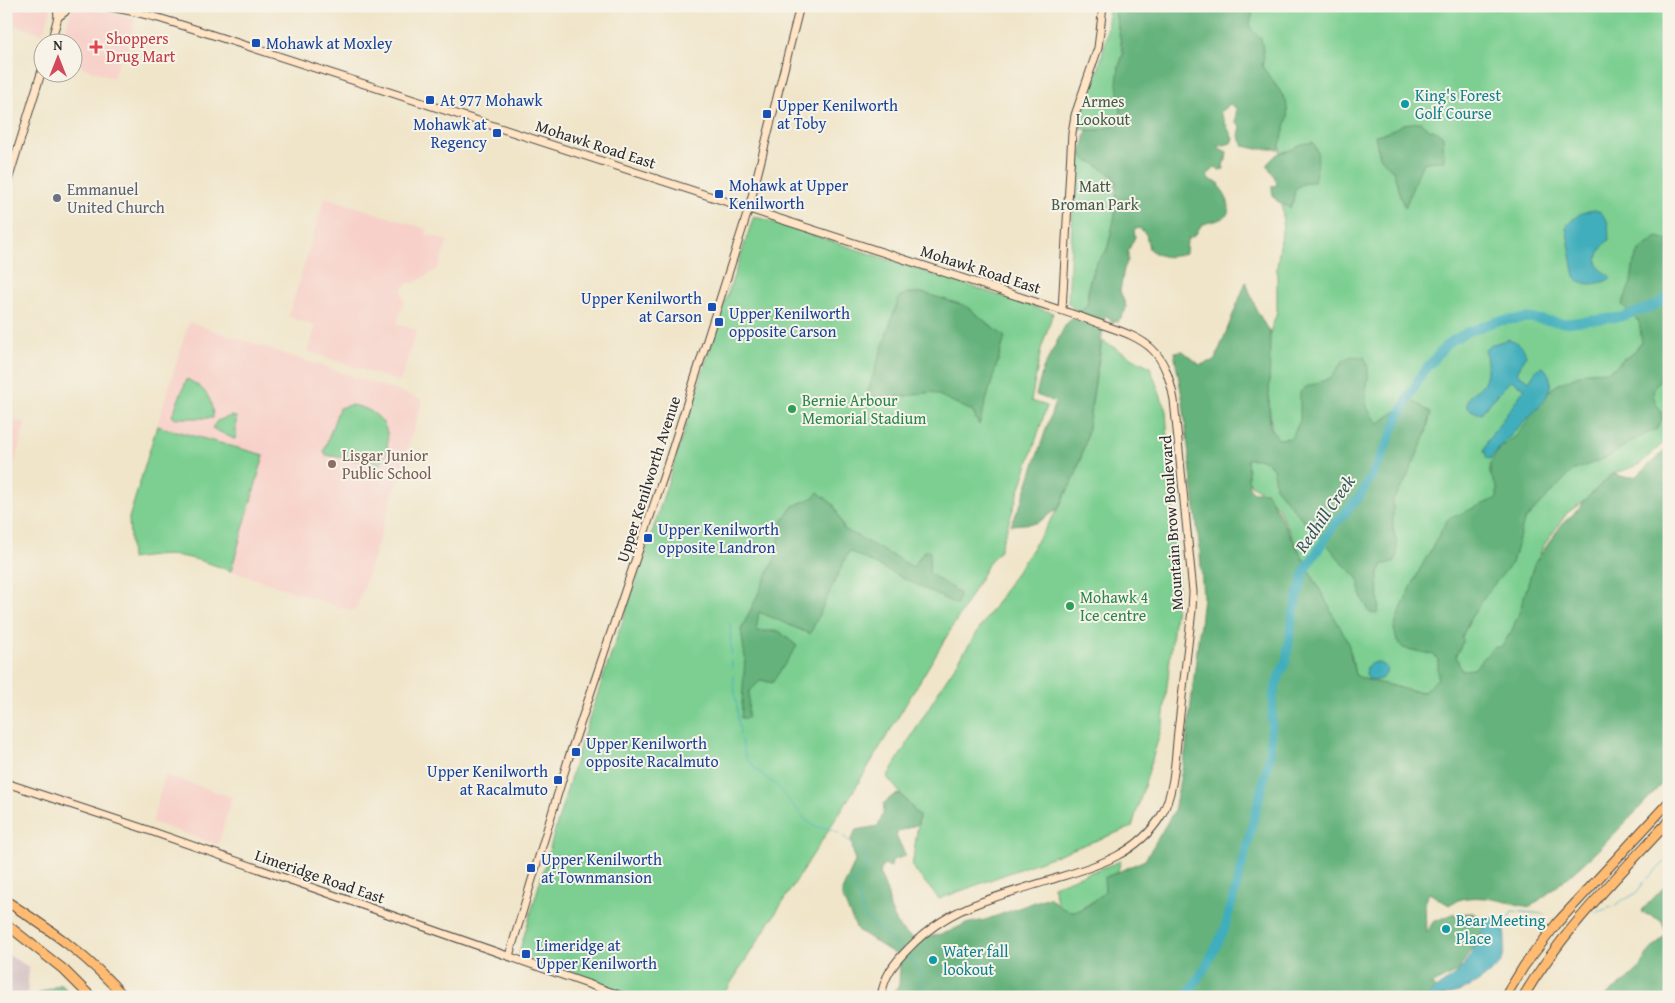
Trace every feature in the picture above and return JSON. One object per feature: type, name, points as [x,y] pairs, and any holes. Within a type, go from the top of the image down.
[{"type":"highway","points":[[1505,997],[1558,922],[1669,802]]},
{"type":"highway","points":[[1523,997],[1557,947],[1586,911],[1669,821]]},
{"type":"highway","points":[[6,901],[34,919],[80,954],[124,997]]},
{"type":"highway","points":[[6,924],[63,968],[91,997]]},
{"type":"main road","points":[[54,32],[58,17],[57,6]]},
{"type":"main road","points":[[58,17],[65,12],[67,6]]},
{"type":"main road","name":"Mohawk Road East","points":[[102,6],[118,7],[244,45],[1062,310]]},
{"type":"main road","name":"Upper Kenilworth Avenue","points":[[509,956],[568,760],[672,450],[749,208],[800,6]]},
{"type":"main road","points":[[1062,310],[1072,133],[1075,115],[1098,48],[1103,6]]},
{"type":"main road","points":[[6,187],[38,82]]},
{"type":"main road","name":"Mountain Brow Boulevard","points":[[880,997],[889,971],[896,961],[919,938],[947,917],[980,902],[1094,867],[1122,854],[1146,836],[1162,814],[1171,787],[1193,592],[1174,400],[1168,374],[1158,354],[1143,341],[1062,310]]},
{"type":"main road","name":"Limeridge Road East","points":[[6,783],[130,824],[625,997]]},
{"type":"shaded area","points":[[6,6],[52,6],[44,32],[37,32],[6,22]]},
{"type":"shaded area","points":[[74,6],[83,6],[135,19],[125,56],[121,55],[113,78],[82,67],[82,32],[64,32]]},
{"type":"shaded area","points":[[325,197],[427,229],[426,234],[448,241],[438,268],[415,283],[408,283],[402,288],[404,299],[397,324],[417,330],[400,382],[307,351],[316,326],[288,317]]},
{"type":"shaded area","name":"Lisgar Junior Public School","points":[[189,322],[421,399],[422,403],[357,608],[352,611],[231,571],[264,455],[157,426]]},
{"type":"shaded area","points":[[6,421],[26,422],[6,492]]},
{"type":"shaded area","points":[[165,775],[232,797],[218,845],[152,822]]},
{"type":"shaded area","points":[[6,954],[29,967],[27,997],[6,997]]},
{"type":"green space","name":"Armes Lookout","points":[[1108,6],[1114,6],[1123,54],[1119,67],[1122,124],[1090,130],[1078,128],[1103,52],[1108,21]]},
{"type":"green space","points":[[1114,6],[1242,6],[1244,9],[1251,10],[1253,12],[1251,27],[1261,38],[1264,57],[1262,66],[1286,100],[1288,117],[1279,149],[1257,149],[1244,146],[1239,136],[1241,126],[1236,122],[1236,108],[1230,104],[1220,112],[1233,139],[1231,143],[1217,147],[1227,152],[1226,160],[1223,164],[1224,169],[1219,170],[1216,167],[1207,175],[1210,180],[1219,183],[1228,201],[1228,213],[1222,219],[1201,226],[1195,235],[1187,240],[1186,253],[1171,257],[1158,255],[1149,249],[1146,234],[1139,228],[1134,230],[1135,237],[1128,251],[1128,260],[1124,269],[1120,291],[1126,306],[1125,312],[1118,320],[1119,322],[1111,321],[1109,317],[1105,316],[1086,440],[1076,474],[1058,509],[1037,523],[1011,525],[1022,501],[1055,402],[1036,395],[1043,369],[1066,324],[1087,306],[1089,284],[1096,263],[1107,250],[1115,216],[1117,184],[1114,177],[1094,163],[1086,160],[1081,154],[1087,130],[1099,130],[1122,124],[1117,83],[1123,54]]},
{"type":"green space","points":[[1246,6],[1669,6],[1669,438],[1640,464],[1611,475],[1584,501],[1567,513],[1542,548],[1523,610],[1503,657],[1433,692],[1393,690],[1368,682],[1355,675],[1351,653],[1331,622],[1317,594],[1307,566],[1278,508],[1269,497],[1251,485],[1244,472],[1245,446],[1272,434],[1267,383],[1270,332],[1277,313],[1277,267],[1283,224],[1280,91],[1260,64],[1247,17]]},
{"type":"green space","points":[[1420,122],[1443,136],[1444,161],[1431,161],[1422,165],[1405,208],[1400,197],[1394,172],[1381,158],[1375,135],[1389,132],[1403,124]]},
{"type":"green space","points":[[1313,142],[1318,156],[1314,181],[1302,184],[1295,189],[1290,208],[1279,202],[1273,195],[1272,186],[1277,185],[1267,164],[1277,154],[1299,145]]},
{"type":"green space","name":"Matt Broman Park","points":[[1076,153],[1112,176],[1116,183],[1117,191],[1109,243],[1105,253],[1092,272],[1087,306],[1081,312],[1074,309],[1068,303]]},
{"type":"green space","points":[[754,216],[1053,313],[1041,349],[1031,401],[1047,406],[999,552],[990,561],[856,787],[722,997],[636,997],[564,972],[519,953],[579,749],[646,552]]},
{"type":"green space","points":[[1657,237],[1669,240],[1669,365],[1654,388],[1653,394],[1656,404],[1661,410],[1662,420],[1657,429],[1630,442],[1606,458],[1572,471],[1524,521],[1512,563],[1491,588],[1470,619],[1462,637],[1463,642],[1456,655],[1461,670],[1474,669],[1493,648],[1502,646],[1512,630],[1520,610],[1534,564],[1562,524],[1613,474],[1625,477],[1637,476],[1669,446],[1669,776],[1586,862],[1530,907],[1489,898],[1468,898],[1458,900],[1449,905],[1429,893],[1425,901],[1426,933],[1433,922],[1453,914],[1473,913],[1488,921],[1458,971],[1431,985],[1447,997],[890,997],[890,994],[899,986],[900,964],[895,954],[857,930],[843,899],[842,891],[855,862],[851,839],[856,830],[878,826],[883,813],[884,803],[894,795],[900,794],[919,816],[918,824],[898,832],[896,836],[906,856],[892,860],[891,867],[883,864],[880,874],[888,895],[890,908],[900,929],[912,938],[929,937],[948,932],[965,924],[985,920],[1049,897],[1064,909],[1076,911],[1082,909],[1105,891],[1104,878],[1145,860],[1174,811],[1186,748],[1203,597],[1200,552],[1183,402],[1174,352],[1183,351],[1200,365],[1215,360],[1246,282],[1256,309],[1270,334],[1270,427],[1278,439],[1291,438],[1300,421],[1300,392],[1304,388],[1330,378],[1344,360],[1352,356],[1364,357],[1368,366],[1367,406],[1379,423],[1401,408],[1408,397],[1431,413],[1425,437],[1404,484],[1393,500],[1393,528],[1397,544],[1397,556],[1394,563],[1383,564],[1378,575],[1379,606],[1377,614],[1370,613],[1362,598],[1358,578],[1343,564],[1321,537],[1309,527],[1275,487],[1273,468],[1261,459],[1247,459],[1249,487],[1254,492],[1267,492],[1348,642],[1355,675],[1408,690],[1424,692],[1438,678],[1438,659],[1434,655],[1403,648],[1397,641],[1394,629],[1399,613],[1420,569],[1448,519],[1497,498],[1497,488],[1490,474],[1490,463],[1501,447],[1515,437],[1526,424],[1536,404],[1544,395],[1558,384],[1586,372],[1608,371],[1616,367],[1623,359],[1631,355],[1642,342],[1639,322],[1622,305],[1631,282],[1634,261],[1640,250]]},
{"type":"green space","points":[[907,293],[924,293],[966,306],[1005,337],[979,425],[972,411],[932,392],[892,398],[866,397],[899,297]]},
{"type":"green space","points":[[1102,341],[1150,367],[1166,411],[1178,586],[1163,723],[1132,827],[939,899],[912,867],[919,816],[887,777],[940,689],[1058,509],[1076,474],[1086,440]]},
{"type":"green space","points":[[187,379],[199,386],[207,394],[213,418],[173,418],[172,416]]},
{"type":"green space","points":[[350,405],[362,407],[371,412],[384,425],[388,443],[381,464],[326,455],[324,451],[339,408]]},
{"type":"green space","points":[[231,416],[236,417],[236,438],[234,439],[212,428],[217,421]]},
{"type":"green space","points":[[157,426],[264,455],[231,571],[198,560],[172,555],[131,559],[129,518]]},
{"type":"green space","points":[[818,492],[834,505],[844,529],[913,567],[924,551],[930,551],[929,573],[959,593],[957,605],[849,551],[810,634],[759,612],[756,631],[779,631],[797,646],[772,683],[761,680],[749,692],[748,718],[741,718],[745,658],[741,630],[775,558],[783,520],[793,506],[814,497]]},
{"type":"green space","points":[[1121,861],[1112,889],[1062,921],[1053,886]]},
{"type":"green space","points":[[1669,882],[1669,997],[1604,997],[1641,967],[1647,954],[1666,934],[1664,925],[1661,922],[1655,917],[1642,913],[1643,909]]},
{"type":"green space","points":[[61,984],[73,997],[31,997]]},
{"type":"water","points":[[1595,210],[1601,212],[1608,223],[1609,240],[1599,253],[1597,262],[1601,270],[1611,278],[1602,282],[1587,284],[1575,277],[1566,227],[1579,215]]},
{"type":"water","points":[[1509,339],[1520,345],[1526,355],[1517,373],[1529,381],[1537,369],[1543,367],[1549,375],[1550,384],[1548,392],[1537,409],[1490,459],[1487,458],[1484,450],[1487,442],[1525,388],[1511,380],[1480,414],[1467,408],[1467,402],[1470,395],[1481,386],[1486,378],[1485,350],[1490,345]]},
{"type":"water","points":[[1378,662],[1387,668],[1387,672],[1379,680],[1369,680],[1366,674],[1367,667],[1372,663]]},
{"type":"water","points":[[1491,917],[1501,925],[1504,934],[1504,954],[1500,964],[1484,978],[1461,991],[1436,997],[1427,997],[1455,975],[1463,966]]},
{"type":"waterway","name":"Redhill Creek","points":[[1187,996],[1207,964],[1224,931],[1270,755],[1273,697],[1286,661],[1293,614],[1305,570],[1334,525],[1360,496],[1379,462],[1401,412],[1421,375],[1447,344],[1467,332],[1498,321],[1529,318],[1565,323],[1621,317],[1654,306],[1669,296]]},
{"type":"waterway","points":[[730,623],[732,669]]},
{"type":"waterway","points":[[733,676],[740,735]]},
{"type":"waterway","points":[[741,740],[746,758],[759,772],[775,784],[805,819],[815,827],[829,828],[839,833]]},
{"type":"waterway","points":[[843,836],[854,845]]},
{"type":"waterway","points":[[857,847],[866,857],[868,864],[856,880],[851,883],[859,893],[863,916],[903,950]]},
{"type":"waterway","points":[[1595,913],[1612,907],[1635,894],[1646,880],[1669,858]]},
{"type":"waterway","points":[[1507,921],[1512,911],[1545,914]]},
{"type":"waterway","points":[[908,955],[919,971],[925,997]]},
{"type":"waterway","points":[[975,997],[978,995],[984,997]]},
{"type":"place","name":"Mohawk at Moxley","points":[[256,43]]},
{"type":"place","name":"Shoppers Drug Mart","points":[[96,47]]},
{"type":"place","name":"At 977 Mohawk","points":[[430,100]]},
{"type":"place","name":"King's Forest Golf Course","points":[[1405,104]]},
{"type":"place","name":"Upper Kenilworth at Toby","points":[[767,114]]},
{"type":"place","name":"Mohawk at Regency","points":[[497,133]]},
{"type":"place","name":"Mohawk at Upper Kenilworth","points":[[719,194]]},
{"type":"place","name":"Emmanuel United Church","points":[[57,198]]},
{"type":"place","name":"Upper Kenilworth at Carson","points":[[712,307]]},
{"type":"place","name":"Upper Kenilworth opposite Carson","points":[[719,322]]},
{"type":"place","name":"Bernie Arbour Memorial Stadium","points":[[792,409]]},
{"type":"place","name":"Lisgar Junior Public School","points":[[332,464]]},
{"type":"place","name":"Upper Kenilworth opposite Landron","points":[[648,538]]},
{"type":"place","name":"Mohawk 4 Ice centre","points":[[1070,606]]},
{"type":"place","name":"Upper Kenilworth opposite Racalmuto","points":[[576,752]]},
{"type":"place","name":"Upper Kenilworth at Racalmuto","points":[[558,780]]},
{"type":"place","name":"Upper Kenilworth at Townmansion","points":[[531,868]]},
{"type":"place","name":"Bear Meeting Place","points":[[1446,929]]},
{"type":"place","name":"Limeridge at Upper Kenilworth","points":[[526,954]]},
{"type":"place","name":"Water fall lookout","points":[[933,960]]}]
